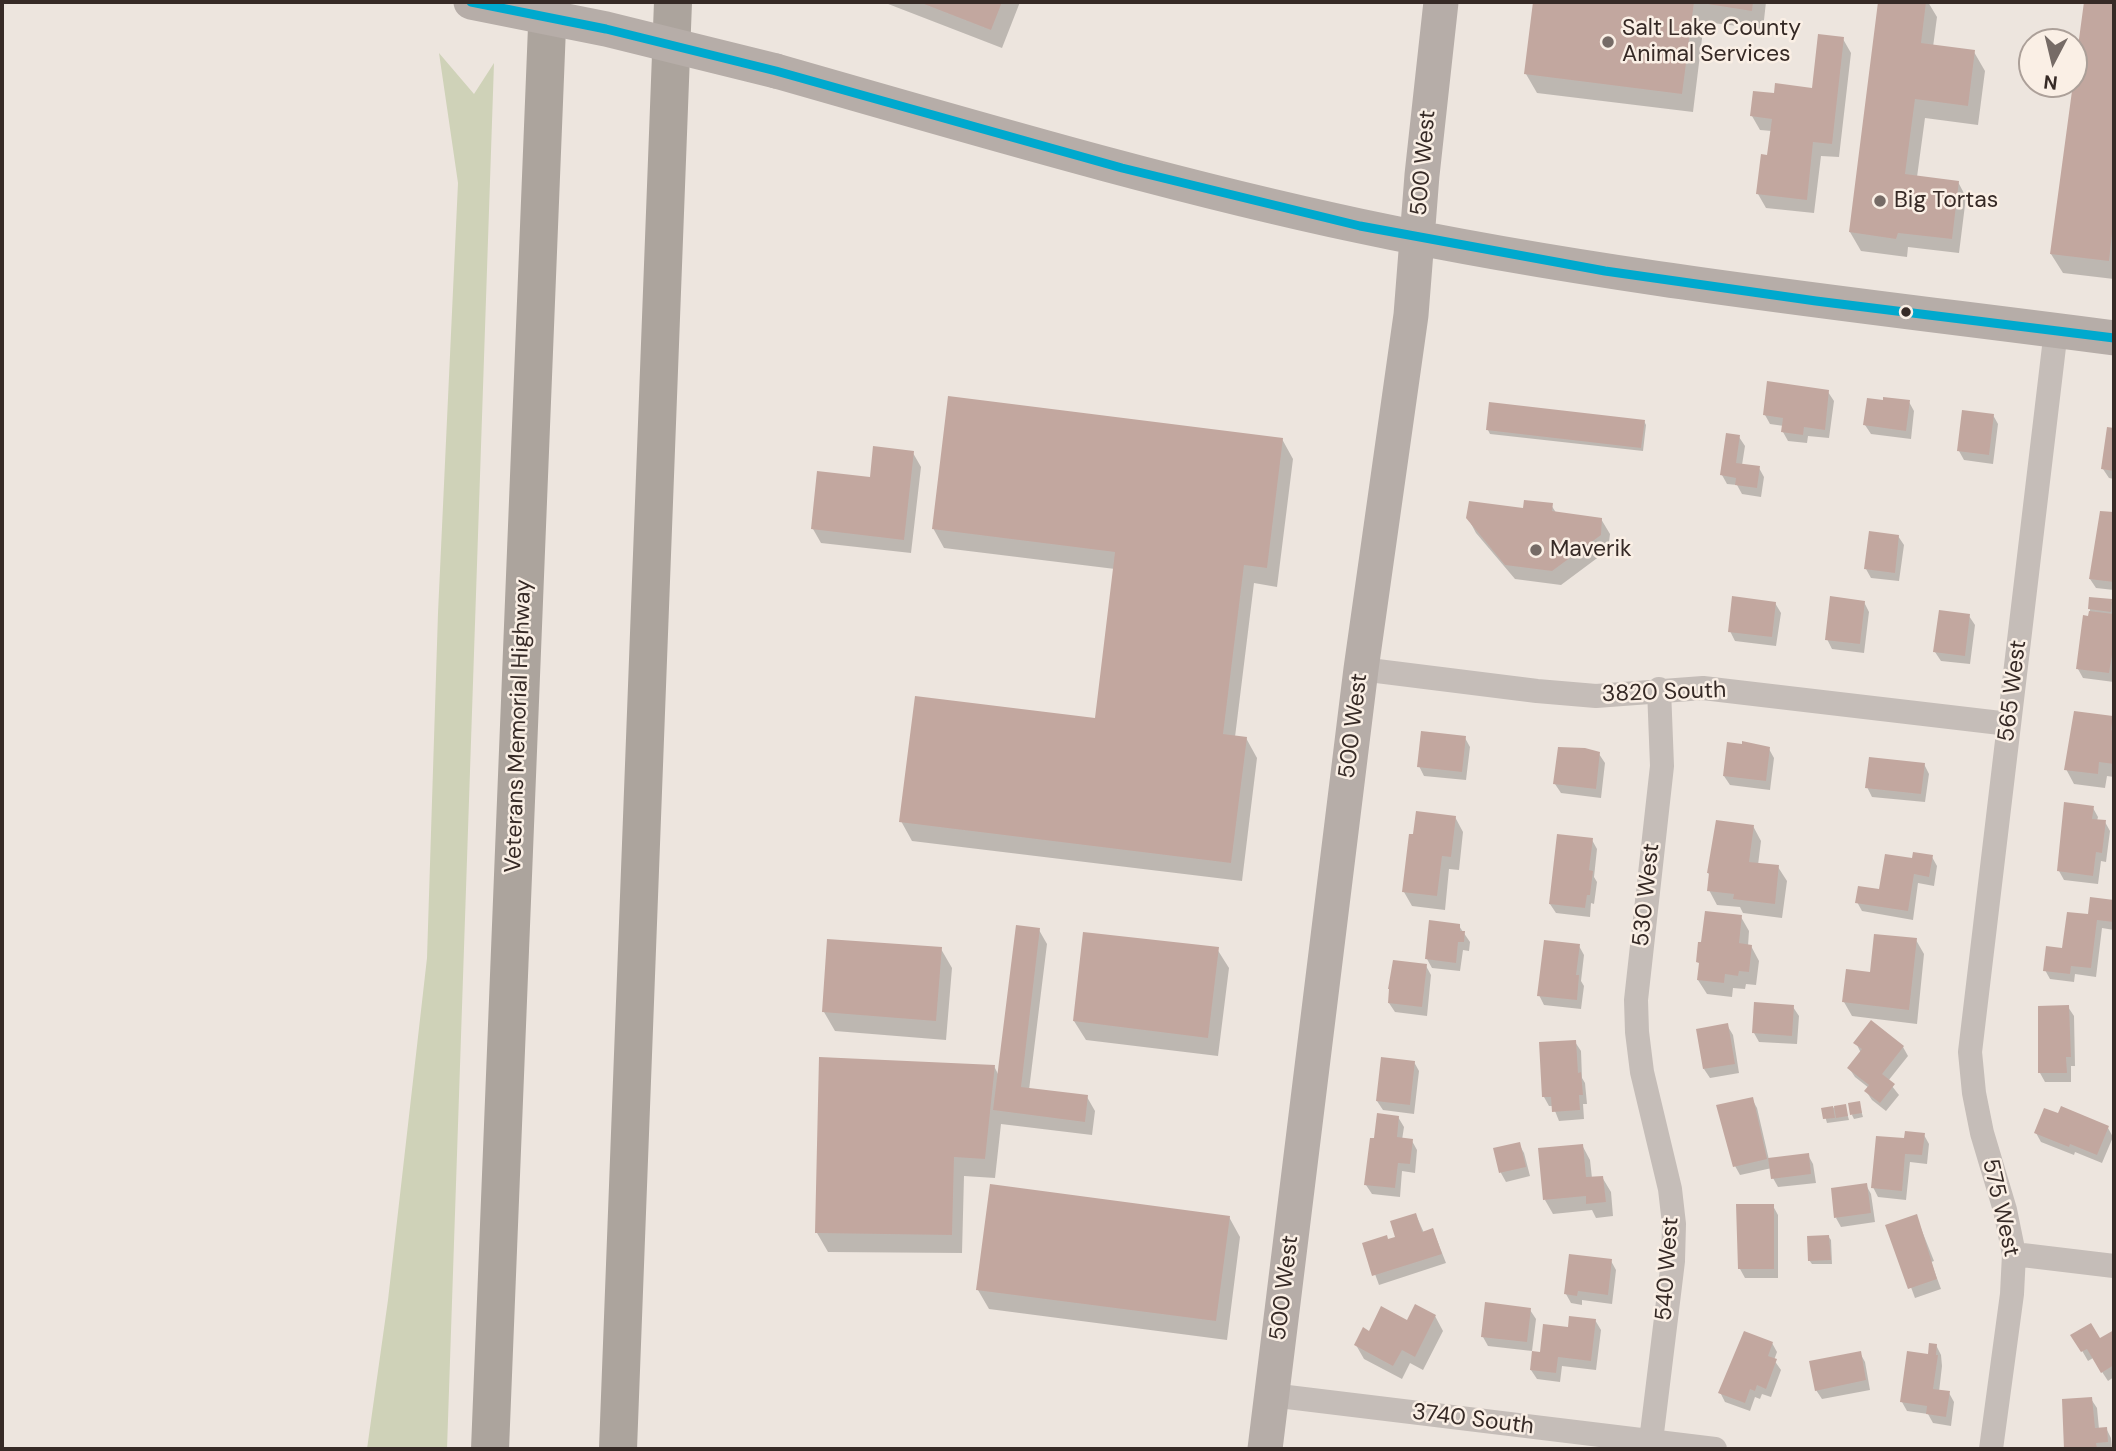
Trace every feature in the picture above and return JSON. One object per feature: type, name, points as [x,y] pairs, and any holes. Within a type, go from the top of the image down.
[{"type":"highway","name":"Veterans Memorial Highway","points":[[490,1449],[548,2]]},
{"type":"highway","points":[[618,1449],[673,2]]},
{"type":"main road","points":[[471,2],[606,29],[776,71],[1122,168],[1347,223],[1563,265],[2114,338]]},
{"type":"main road","name":"500 West","points":[[1265,1449],[1361,669],[1411,315],[1441,2]]},
{"type":"street","name":"565 West","points":[[1970,1052],[2056,330]]},
{"type":"street","name":"3820 South","points":[[1361,669],[1596,696],[1659,689],[1740,691],[2009,724]]},
{"type":"street","name":"530 West","points":[[1647,1100],[1637,1032],[1636,1000],[1662,766],[1659,689]]},
{"type":"street","name":"575 West","points":[[1970,1052],[1982,1133],[2006,1210],[2014,1254],[2012,1294],[1991,1449]]},
{"type":"street","name":"540 West","points":[[1647,1100],[1665,1166],[1675,1224],[1651,1441]]},
{"type":"street","points":[[2014,1254],[2114,1266]]},
{"type":"street","name":"3740 South","points":[[1272,1395],[1715,1449]]},
{"type":"green space","points":[[439,53],[474,94],[494,63],[447,1449],[367,1449],[388,1300],[427,958],[438,613],[458,183]]},
{"type":"building","points":[[919,2],[1002,2],[991,30]]},
{"type":"building","name":"Salt Lake County Animal Services","points":[[1533,2],[1694,2],[1682,94],[1524,74]]},
{"type":"building","points":[[1695,2],[1753,2],[1752,11]]},
{"type":"building","points":[[1878,2],[1926,2],[1921,43],[1975,50],[1968,106],[1915,99],[1905,174],[1959,181],[1952,239],[1898,233],[1896,239],[1849,232]]},
{"type":"building","points":[[2084,2],[2114,2],[2114,215],[2109,261],[2050,254],[2071,98],[2088,98],[2088,28],[2080,28]]},
{"type":"building","points":[[1818,34],[1844,37],[1832,144],[1813,142],[1807,200],[1756,194],[1761,154],[1767,155],[1772,119],[1750,116],[1753,91],[1774,93],[1775,83],[1812,88]]},
{"type":"building","points":[[1767,381],[1829,390],[1825,430],[1804,427],[1803,435],[1781,432],[1783,418],[1763,415]]},
{"type":"building","points":[[948,396],[1283,438],[1267,568],[1244,565],[1223,734],[1247,737],[1231,863],[899,822],[915,696],[1095,718],[1115,552],[932,529]]},
{"type":"building","points":[[1883,397],[1910,400],[1906,431],[1863,425],[1867,398],[1883,400]]},
{"type":"building","points":[[1489,402],[1645,420],[1641,448],[1486,430]]},
{"type":"building","points":[[1962,410],[1994,414],[1989,455],[1957,451]]},
{"type":"building","points":[[2107,427],[2114,428],[2114,471],[2101,469]]},
{"type":"building","points":[[1726,433],[1740,435],[1736,463],[1760,466],[1757,488],[1735,485],[1736,478],[1720,475]]},
{"type":"building","points":[[873,446],[914,451],[904,540],[811,529],[817,471],[870,477]]},
{"type":"building","name":"Maverik","points":[[1524,500],[1553,503],[1552,511],[1602,518],[1601,535],[1552,571],[1505,565],[1466,518],[1469,501],[1523,508]]},
{"type":"building","points":[[2100,511],[2114,512],[2114,582],[2089,579]]},
{"type":"building","points":[[1869,531],[1899,535],[1895,573],[1864,569]]},
{"type":"building","points":[[1732,596],[1776,602],[1772,637],[1728,632]]},
{"type":"building","points":[[1830,596],[1865,601],[1860,644],[1825,640]]},
{"type":"building","points":[[2089,597],[2112,599],[2111,612],[2088,609]]},
{"type":"building","points":[[1939,610],[1970,614],[1965,656],[1933,652]]},
{"type":"building","points":[[2089,611],[2114,614],[2114,655],[2109,673],[2076,669],[2083,615],[2088,616]]},
{"type":"building","points":[[2074,711],[2113,716],[2111,730],[2114,731],[2114,764],[2099,762],[2098,774],[2064,770]]},
{"type":"building","points":[[1421,731],[1466,736],[1462,772],[1417,767]]},
{"type":"building","points":[[1742,741],[1770,747],[1766,781],[1723,776],[1727,742],[1742,744]]},
{"type":"building","points":[[1558,747],[1585,748],[1600,752],[1596,789],[1553,784]]},
{"type":"building","points":[[1869,757],[1925,763],[1921,794],[1865,788]]},
{"type":"building","points":[[2064,802],[2094,806],[2092,819],[2106,820],[2102,853],[2096,852],[2093,876],[2057,871]]},
{"type":"building","points":[[1416,811],[1456,816],[1451,857],[1442,856],[1437,896],[1402,892],[1409,834],[1413,834]]},
{"type":"building","points":[[1716,820],[1754,825],[1749,862],[1779,865],[1775,904],[1733,899],[1734,894],[1707,891],[1707,873]]},
{"type":"building","points":[[1557,834],[1593,838],[1589,870],[1593,871],[1590,895],[1587,895],[1585,908],[1549,904]]},
{"type":"building","points":[[1913,852],[1933,855],[1929,877],[1914,874],[1908,911],[1855,903],[1858,886],[1879,889],[1885,854],[1912,858]]},
{"type":"building","points":[[2090,897],[2114,900],[2114,922],[2097,920],[2091,968],[2071,966],[2070,974],[2043,971],[2046,946],[2062,948],[2067,912],[2088,914]]},
{"type":"building","points":[[1705,911],[1742,915],[1739,943],[1752,945],[1749,972],[1739,971],[1738,976],[1725,974],[1724,983],[1697,980],[1698,942],[1701,942]]},
{"type":"building","points":[[1429,920],[1460,924],[1460,931],[1465,931],[1464,942],[1458,942],[1456,963],[1425,959]]},
{"type":"building","points":[[1016,925],[1040,928],[1021,1087],[1088,1095],[1085,1122],[993,1110]]},
{"type":"building","points":[[1083,932],[1219,947],[1208,1038],[1073,1021]]},
{"type":"building","points":[[1874,934],[1917,938],[1909,1010],[1842,1002],[1846,969],[1870,972]]},
{"type":"building","points":[[827,939],[942,947],[936,1021],[822,1012]]},
{"type":"building","points":[[1544,940],[1580,944],[1576,975],[1579,975],[1577,1000],[1537,996]]},
{"type":"building","points":[[1393,960],[1427,964],[1422,1007],[1388,1003]]},
{"type":"building","points":[[1754,1002],[1794,1005],[1792,1036],[1752,1033]]},
{"type":"building","points":[[2069,1005],[2071,1057],[2066,1057],[2067,1073],[2038,1073],[2038,1006]]},
{"type":"building","points":[[1871,1020],[1904,1046],[1882,1074],[1895,1084],[1880,1103],[1864,1091],[1869,1085],[1847,1068],[1862,1049],[1853,1043]]},
{"type":"building","points":[[1728,1023],[1735,1064],[1703,1069],[1696,1029]]},
{"type":"building","points":[[1576,1040],[1578,1073],[1581,1072],[1583,1095],[1579,1095],[1580,1110],[1552,1112],[1551,1097],[1542,1097],[1539,1042]]},
{"type":"building","points":[[819,1057],[995,1065],[985,1159],[954,1157],[952,1235],[815,1233]]},
{"type":"building","points":[[1381,1057],[1415,1061],[1410,1105],[1376,1101]]},
{"type":"building","points":[[1753,1097],[1767,1159],[1733,1167],[1716,1105]]},
{"type":"building","points":[[1860,1101],[1862,1113],[1850,1115],[1848,1103]]},
{"type":"building","points":[[1846,1104],[1848,1116],[1836,1118],[1834,1106]]},
{"type":"building","points":[[1833,1106],[1835,1118],[1823,1119],[1821,1108]]},
{"type":"building","points":[[2061,1106],[2109,1126],[2097,1155],[2034,1133],[2044,1108],[2058,1113]]},
{"type":"building","points":[[1377,1113],[1399,1116],[1397,1137],[1413,1139],[1410,1164],[1398,1163],[1395,1188],[1364,1185],[1370,1138],[1374,1138]]},
{"type":"building","points":[[1905,1131],[1925,1133],[1922,1155],[1905,1154],[1902,1191],[1871,1188],[1876,1136],[1904,1138]]},
{"type":"building","points":[[1520,1142],[1526,1167],[1499,1173],[1493,1148]]},
{"type":"building","points":[[1583,1144],[1586,1177],[1603,1176],[1606,1202],[1586,1204],[1586,1196],[1543,1200],[1538,1148]]},
{"type":"building","points":[[1809,1153],[1811,1174],[1771,1179],[1768,1158]]},
{"type":"building","points":[[1867,1183],[1871,1213],[1834,1218],[1831,1188]]},
{"type":"building","points":[[990,1184],[1230,1216],[1216,1321],[976,1290]]},
{"type":"building","points":[[1736,1204],[1774,1204],[1774,1269],[1738,1269]]},
{"type":"building","points":[[1416,1213],[1422,1232],[1433,1228],[1442,1254],[1372,1276],[1362,1243],[1387,1235],[1388,1239],[1395,1237],[1390,1221]]},
{"type":"building","points":[[1917,1214],[1937,1279],[1908,1289],[1885,1225]]},
{"type":"building","points":[[1829,1235],[1831,1260],[1808,1261],[1807,1236]]},
{"type":"building","points":[[1569,1254],[1612,1259],[1608,1295],[1578,1291],[1577,1296],[1564,1294]]},
{"type":"building","points":[[1485,1302],[1531,1308],[1527,1342],[1481,1337]]},
{"type":"building","points":[[1415,1304],[1436,1315],[1415,1357],[1402,1350],[1393,1366],[1354,1345],[1363,1327],[1369,1331],[1381,1306],[1407,1320]]},
{"type":"building","points":[[1569,1316],[1596,1319],[1591,1361],[1558,1357],[1556,1373],[1530,1370],[1532,1351],[1540,1352],[1543,1324],[1568,1327]]},
{"type":"building","points":[[2091,1323],[2100,1338],[2114,1330],[2114,1365],[2101,1373],[2087,1349],[2081,1352],[2070,1335]]},
{"type":"building","points":[[1744,1331],[1773,1342],[1768,1356],[1777,1359],[1766,1389],[1757,1385],[1755,1391],[1750,1389],[1745,1403],[1718,1393]]},
{"type":"building","points":[[1929,1343],[1937,1344],[1938,1355],[1933,1389],[1950,1391],[1946,1417],[1926,1414],[1927,1406],[1900,1402],[1907,1351],[1928,1354]]},
{"type":"building","points":[[1861,1351],[1866,1380],[1815,1391],[1809,1361]]},
{"type":"building","points":[[2092,1397],[2095,1428],[2107,1427],[2108,1442],[2096,1443],[2097,1448],[2092,1449],[2064,1449],[2062,1399]]},
{"type":"transit line","points":[[471,2],[606,29],[776,71],[1122,168],[1360,226],[1605,271],[1816,301],[2114,338]]},
{"type":"place","name":"Salt Lake County Animal Services","points":[[1608,42]]},
{"type":"place","name":"Big Tortas","points":[[1880,201]]},
{"type":"place","name":"Maverik","points":[[1536,550]]}]
